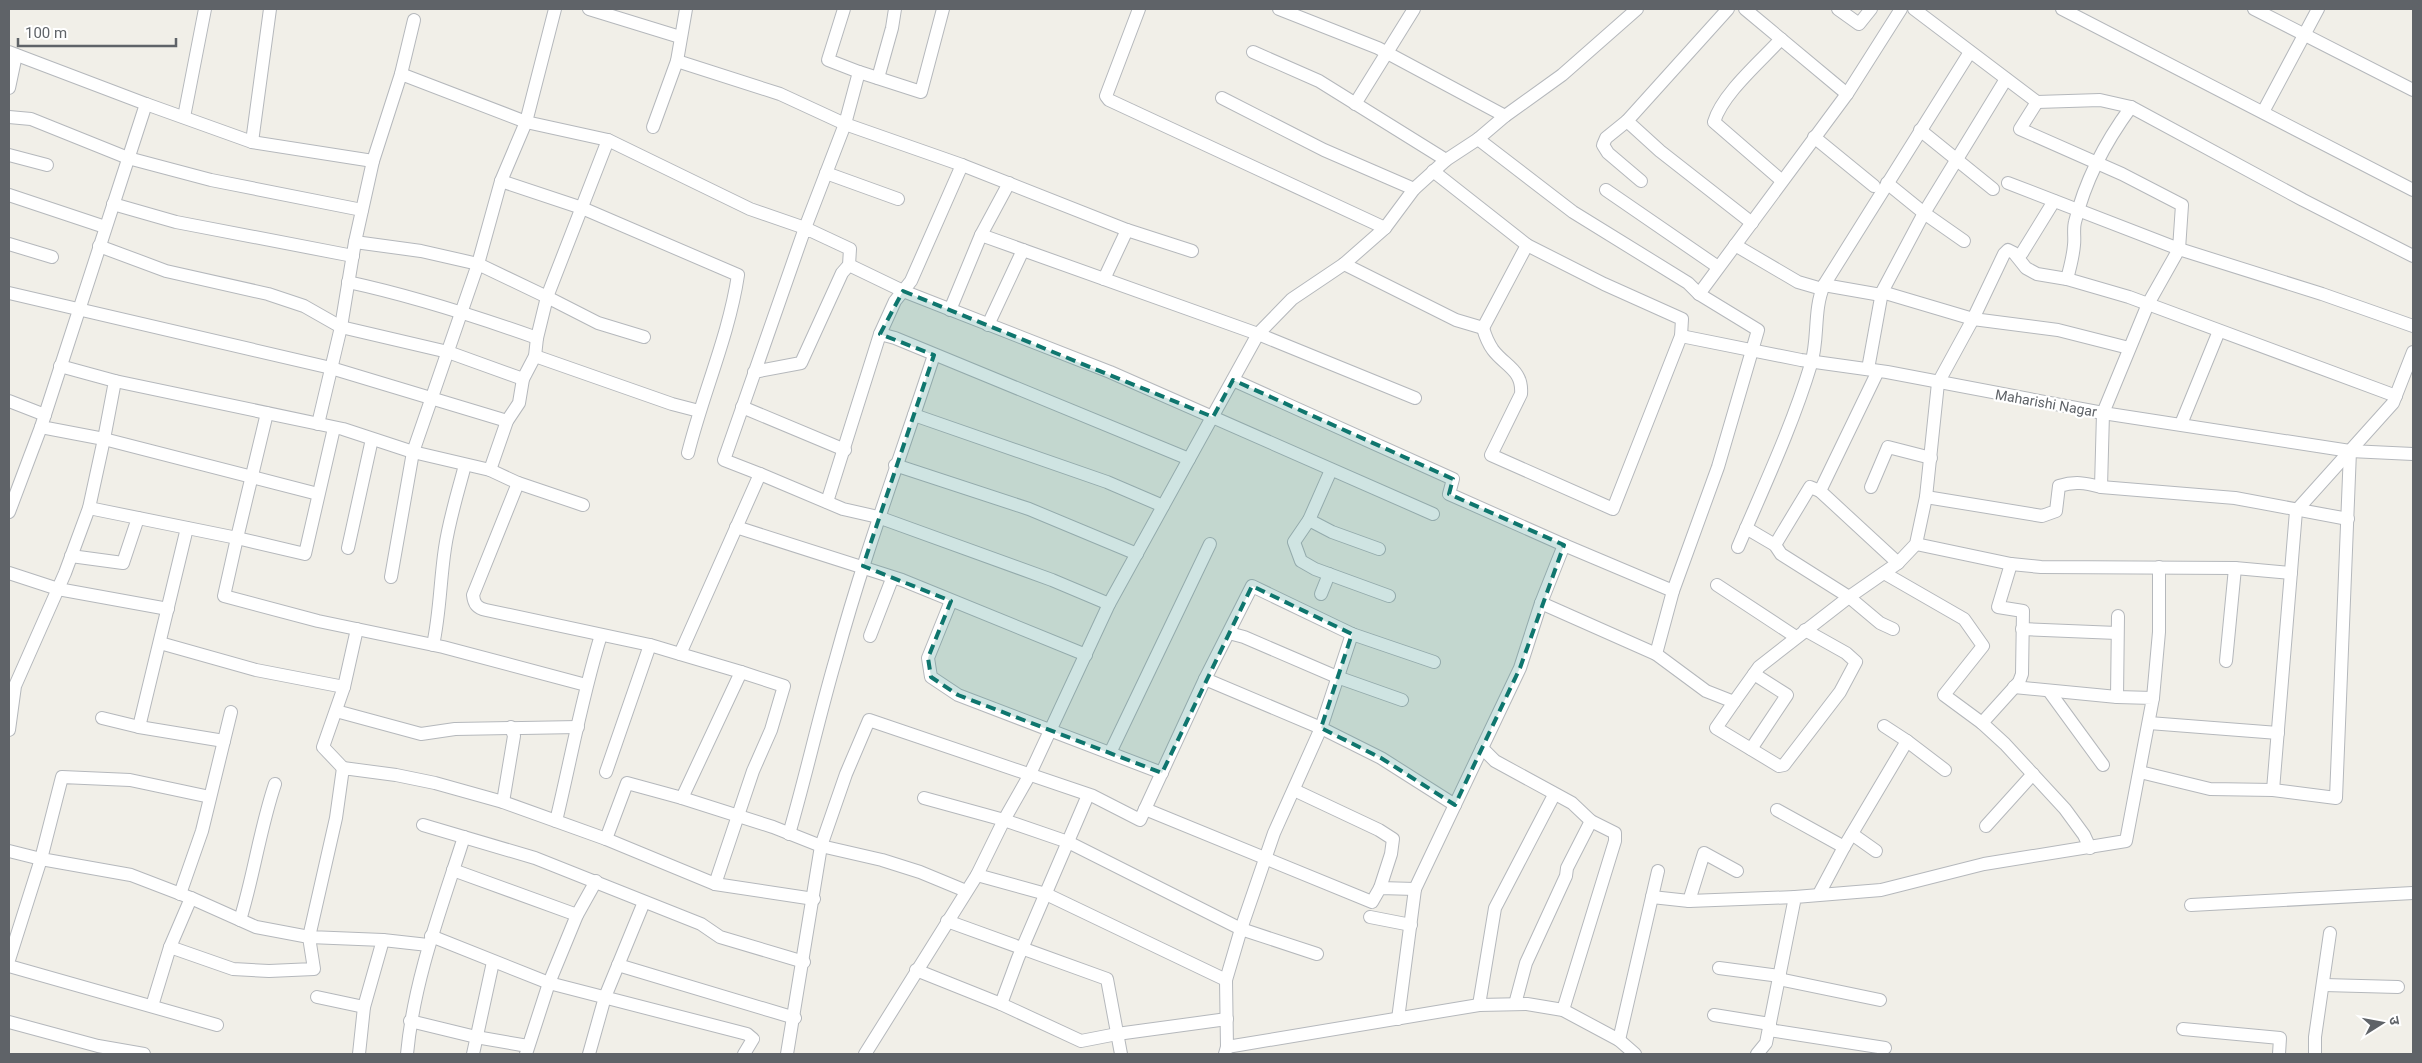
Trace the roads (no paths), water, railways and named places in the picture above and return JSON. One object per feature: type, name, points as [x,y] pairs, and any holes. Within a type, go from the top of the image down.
[{"type":"street","points":[[184,118],[205,9]]},
{"type":"street","points":[[252,142],[270,9]]},
{"type":"street","points":[[391,577],[413,452],[478,264],[501,181],[526,122],[555,9]]},
{"type":"street","points":[[589,9],[624,14],[680,37]]},
{"type":"street","points":[[653,127],[677,60],[686,9]]},
{"type":"street","points":[[844,9],[828,60],[921,92],[943,9]]},
{"type":"street","points":[[878,78],[892,28],[895,9]]},
{"type":"street","points":[[1139,9],[1106,96],[1109,100],[1385,228]]},
{"type":"street","points":[[1279,9],[1388,53],[1505,116]]},
{"type":"street","points":[[1355,104],[1414,9]]},
{"type":"street","points":[[865,1054],[977,875],[1004,820],[1029,776],[1109,604],[1258,334],[1292,299],[1344,264],[1385,228],[1414,189],[1433,171],[1562,75],[1637,9]]},
{"type":"street","points":[[1641,181],[1608,153],[1603,145],[1606,138],[1626,121],[1728,9]]},
{"type":"street","points":[[1745,9],[1846,94]]},
{"type":"street","points":[[1838,9],[1859,24],[1870,9]]},
{"type":"street","points":[[1699,294],[1846,94],[1901,9]]},
{"type":"street","points":[[1914,9],[2037,102],[2100,100],[2131,107],[2303,200],[2413,256]]},
{"type":"street","points":[[2062,9],[2413,190]]},
{"type":"street","points":[[2254,9],[2305,33],[2413,90]]},
{"type":"street","points":[[2263,112],[2318,9]]},
{"type":"street","points":[[318,424],[341,327],[355,242],[373,161],[401,74],[414,20]]},
{"type":"street","points":[[1781,39],[1734,91],[1717,113],[1714,122],[1781,180]]},
{"type":"street","points":[[1253,52],[1319,81],[1446,160]]},
{"type":"street","points":[[1738,546],[1798,404],[1812,362],[1816,324],[1823,287],[1970,52]]},
{"type":"street","points":[[9,88],[12,54],[252,142],[373,161]]},
{"type":"street","points":[[677,60],[780,94],[845,124],[962,165],[1127,230],[1192,252]]},
{"type":"street","points":[[859,72],[845,124],[805,228],[724,460],[844,509],[878,516],[1052,580],[1109,604]]},
{"type":"street","points":[[401,74],[526,122],[608,140],[750,209],[805,228],[850,249],[849,265],[842,274],[801,363],[754,372]]},
{"type":"street","points":[[1820,491],[1873,370],[1882,294],[1924,213],[2006,79]]},
{"type":"street","points":[[1222,98],[1324,150],[1414,189]]},
{"type":"street","points":[[2037,102],[2020,129],[2122,174],[2182,205],[2179,249],[2148,304],[2103,413],[2101,487]]},
{"type":"street","points":[[9,512],[11,498],[43,421],[146,104]]},
{"type":"street","points":[[2067,279],[2072,262],[2074,225],[2078,211],[2096,164],[2116,127],[2131,107]]},
{"type":"street","points":[[9,117],[31,119],[128,158],[211,180],[362,210]]},
{"type":"street","points":[[1626,121],[1660,151],[1752,224]]},
{"type":"street","points":[[1920,130],[1993,188]]},
{"type":"street","points":[[1814,137],[1874,186]]},
{"type":"street","points":[[1478,139],[1573,212],[1688,283],[1699,294],[1758,330],[1718,467],[1673,591],[1656,654]]},
{"type":"street","points":[[490,470],[507,421],[519,403],[523,379],[535,356],[537,338],[547,297],[608,140]]},
{"type":"street","points":[[9,155],[47,165]]},
{"type":"street","points":[[827,502],[845,450],[880,334],[895,301],[911,281],[962,165]]},
{"type":"street","points":[[1433,171],[1528,245],[1604,284],[1682,319],[1681,336],[1613,509],[1491,455],[1521,394],[1522,383],[1516,372],[1492,349],[1483,328]]},
{"type":"street","points":[[826,173],[898,199]]},
{"type":"street","points":[[501,181],[582,208],[738,275],[734,300],[699,411],[688,453]]},
{"type":"street","points":[[950,310],[981,235],[1010,183]]},
{"type":"street","points":[[1887,183],[1924,213],[1964,241]]},
{"type":"street","points":[[2008,184],[2179,249],[2322,294],[2413,326]]},
{"type":"street","points":[[1606,190],[1718,268]]},
{"type":"street","points":[[9,195],[105,227]]},
{"type":"street","points":[[2022,253],[2054,201]]},
{"type":"street","points":[[113,204],[176,222],[353,256]]},
{"type":"street","points":[[1104,279],[1127,230]]},
{"type":"street","points":[[981,235],[1258,334],[1415,398]]},
{"type":"street","points":[[355,242],[420,251],[478,264],[598,323],[644,337]]},
{"type":"street","points":[[9,244],[52,257]]},
{"type":"street","points":[[1483,328],[1528,245]]},
{"type":"street","points":[[1735,245],[1798,282],[1882,294],[1973,319],[2058,330],[2129,348]]},
{"type":"street","points":[[99,246],[166,271],[268,294],[304,306],[341,327],[448,352],[523,379]]},
{"type":"street","points":[[988,326],[1023,250]]},
{"type":"street","points":[[1717,585],[1800,634],[1846,653],[1856,662],[1831,705],[1784,765],[1779,766],[1716,728],[1759,667],[1800,634],[1849,597],[1898,564],[1916,544],[1926,497],[1938,383],[1973,319],[2004,254],[2008,250],[2014,253],[2026,268],[2037,274],[2067,279],[2148,304],[2396,396]]},
{"type":"street","points":[[1344,264],[1456,320],[1483,328]]},
{"type":"street","points":[[849,265],[903,292],[1110,372],[1433,514]]},
{"type":"street","points":[[348,282],[397,292],[537,338]]},
{"type":"street","points":[[9,294],[331,368],[507,421]]},
{"type":"street","points":[[2181,424],[2219,331]]},
{"type":"street","points":[[880,334],[1189,459]]},
{"type":"street","name":"Maharishi Nagar","points":[[1681,336],[1812,362],[1873,370],[2103,413],[2350,452],[2413,454]]},
{"type":"street","points":[[790,834],[810,764],[835,659],[878,516],[934,355]]},
{"type":"street","points":[[535,356],[672,404],[699,411]]},
{"type":"street","points":[[2273,790],[2296,511],[2393,404],[2412,356]]},
{"type":"street","points":[[60,366],[115,382],[334,428],[413,452],[490,470],[518,483],[583,505]]},
{"type":"street","points":[[1233,380],[1453,479],[1449,494],[1673,591]]},
{"type":"street","points":[[9,730],[15,686],[58,589],[89,508],[115,382]]},
{"type":"street","points":[[9,401],[43,421],[104,439],[251,475],[318,494]]},
{"type":"street","points":[[742,407],[845,450]]},
{"type":"street","points":[[267,414],[236,538],[224,596],[318,621],[433,645],[586,685]]},
{"type":"street","points":[[914,415],[1106,482],[1163,506]]},
{"type":"street","points":[[89,508],[305,554],[334,428]]},
{"type":"street","points":[[348,548],[372,439]]},
{"type":"street","points":[[1871,487],[1888,447],[1931,458]]},
{"type":"street","points":[[2140,772],[2210,789],[2273,790],[2336,798],[2350,452]]},
{"type":"street","points":[[895,464],[1029,509],[1137,554]]},
{"type":"street","points":[[433,645],[438,623],[445,545],[464,465]]},
{"type":"street","points":[[1331,470],[1309,520],[1294,542],[1301,561],[1329,574],[1390,596]]},
{"type":"street","points":[[680,654],[760,474]]},
{"type":"street","points":[[1926,497],[2042,516],[2056,511],[2060,486],[2072,482],[2082,482],[2101,487],[2234,498],[2296,511],[2348,519]]},
{"type":"street","points":[[518,483],[473,595],[474,602],[479,608],[650,645],[784,686],[771,730],[753,770],[715,884]]},
{"type":"street","points":[[1775,545],[1810,486],[1820,491],[1898,564]]},
{"type":"street","points":[[71,556],[123,563],[138,518]]},
{"type":"street","points":[[1309,520],[1332,532],[1379,549]]},
{"type":"street","points":[[139,727],[186,528]]},
{"type":"street","points":[[736,528],[863,566],[892,579],[902,580],[1086,655]]},
{"type":"street","points":[[1746,528],[1775,545],[1781,554],[1849,597],[1880,623],[1892,629]]},
{"type":"street","points":[[1110,753],[1210,544]]},
{"type":"street","points":[[1916,544],[2011,564],[2041,567],[2235,568],[2291,573]]},
{"type":"street","points":[[1398,1019],[1415,890],[1520,668],[1541,603],[1564,545]]},
{"type":"street","points":[[1982,723],[2019,682],[2022,674],[2023,610],[1998,607],[2011,564]]},
{"type":"street","points":[[1652,897],[1689,901],[1796,897],[1882,890],[1984,864],[2126,841],[2154,698],[2159,632],[2159,567]]},
{"type":"street","points":[[2226,661],[2235,568]]},
{"type":"street","points":[[9,573],[58,589],[168,609]]},
{"type":"street","points":[[1884,573],[1964,619],[1983,646],[1944,695],[1982,723],[2033,774],[2065,809],[2090,848]]},
{"type":"street","points":[[1321,594],[1329,574]]},
{"type":"street","points":[[870,636],[892,579]]},
{"type":"street","points":[[787,1054],[795,1018],[821,846],[846,774],[869,720],[1088,795],[1140,820],[1252,586],[1352,634],[1434,662]]},
{"type":"street","points":[[951,601],[928,658],[931,677],[958,695],[1162,773]]},
{"type":"street","points":[[1541,603],[1656,654],[1706,691],[1734,702]]},
{"type":"street","points":[[2117,697],[2118,616]]},
{"type":"street","points":[[357,629],[344,687],[323,747],[343,768],[396,775],[436,783],[504,802],[606,839],[715,884],[814,899]]},
{"type":"street","points":[[2022,629],[2117,633]]},
{"type":"street","points":[[1229,633],[1244,637],[1337,676],[1402,700]]},
{"type":"street","points":[[1352,634],[1321,728],[1266,858],[1241,929],[1226,980],[1226,1051],[1479,1005],[1527,1004],[1563,1010],[1619,1040],[1636,1054]]},
{"type":"street","points":[[556,821],[586,685],[602,635]]},
{"type":"street","points":[[160,643],[256,670],[344,687]]},
{"type":"street","points":[[606,772],[650,645]]},
{"type":"street","points":[[682,798],[740,672]]},
{"type":"street","points":[[1752,749],[1788,695],[1754,674]]},
{"type":"street","points":[[1206,679],[1321,728],[1381,758],[1455,805]]},
{"type":"street","points":[[2014,687],[2117,697],[2154,698]]},
{"type":"street","points":[[2049,691],[2103,765]]},
{"type":"street","points":[[336,711],[421,734],[455,728],[578,727]]},
{"type":"street","points":[[152,1006],[185,896],[231,712]]},
{"type":"street","points":[[102,718],[139,727],[224,741]]},
{"type":"street","points":[[2149,723],[2278,732]]},
{"type":"street","points":[[1884,726],[1945,770]]},
{"type":"street","points":[[504,802],[514,736],[511,727]]},
{"type":"street","points":[[1819,894],[1844,847],[1907,741]]},
{"type":"street","points":[[1482,748],[1495,761],[1572,804],[1591,821],[1615,832],[1616,841],[1563,1010]]},
{"type":"street","points":[[170,947],[233,969],[269,971],[314,968],[309,937],[336,818],[343,768]]},
{"type":"street","points":[[1986,826],[2033,774]]},
{"type":"street","points":[[9,960],[41,859],[62,777],[130,780],[210,797]]},
{"type":"street","points":[[606,839],[627,783],[738,816],[821,846],[882,860],[920,872],[966,891]]},
{"type":"street","points":[[240,920],[252,882],[268,803],[274,784]]},
{"type":"street","points":[[1146,809],[1372,902],[1380,888],[1391,854],[1393,839],[1379,830],[1294,790]]},
{"type":"street","points":[[1001,1004],[1022,949],[1088,795]]},
{"type":"street","points":[[1479,1005],[1495,908],[1554,795]]},
{"type":"street","points":[[924,798],[1004,820],[1068,842],[1241,929],[1317,954]]},
{"type":"street","points":[[1777,810],[1844,847]]},
{"type":"street","points":[[1515,1004],[1526,962],[1566,876],[1567,868],[1591,821]]},
{"type":"street","points":[[423,825],[535,858],[596,880],[644,902],[701,924],[720,937],[804,962]]},
{"type":"street","points":[[1852,834],[1876,851]]},
{"type":"street","points":[[407,1054],[410,1020],[429,940],[464,837]]},
{"type":"street","points":[[9,852],[131,875],[256,927],[309,937],[429,940],[549,983],[747,1034],[753,1038],[744,1054]]},
{"type":"street","points":[[1689,901],[1704,853],[1738,872]]},
{"type":"street","points":[[454,870],[577,915]]},
{"type":"street","points":[[1619,1040],[1658,871]]},
{"type":"street","points":[[977,875],[1046,894],[1226,980]]},
{"type":"street","points":[[410,1020],[527,1050],[549,983],[577,915],[596,880]]},
{"type":"street","points":[[1380,888],[1415,890]]},
{"type":"street","points":[[2191,905],[2413,893]]},
{"type":"street","points":[[1757,1054],[1766,1043],[1796,897]]},
{"type":"street","points":[[589,1054],[605,997],[644,902]]},
{"type":"street","points":[[1370,916],[1411,925]]},
{"type":"street","points":[[947,921],[1107,980],[1121,1054]]},
{"type":"street","points":[[2315,1054],[2315,1037],[2330,933]]},
{"type":"street","points":[[359,1054],[364,1007],[383,940]]},
{"type":"street","points":[[473,1054],[493,962]]},
{"type":"street","points":[[618,965],[795,1018]]},
{"type":"street","points":[[9,966],[217,1025]]},
{"type":"street","points":[[1719,968],[1779,978],[1880,1000]]},
{"type":"street","points":[[916,970],[1001,1004],[1081,1041],[1117,1034],[1226,1020]]},
{"type":"street","points":[[2324,985],[2398,987]]},
{"type":"street","points":[[317,997],[364,1007]]},
{"type":"street","points":[[1714,1016],[1885,1048]]},
{"type":"street","points":[[9,1022],[98,1046],[144,1054]]},
{"type":"street","points":[[2182,1029],[2280,1038],[2279,1054]]}]
